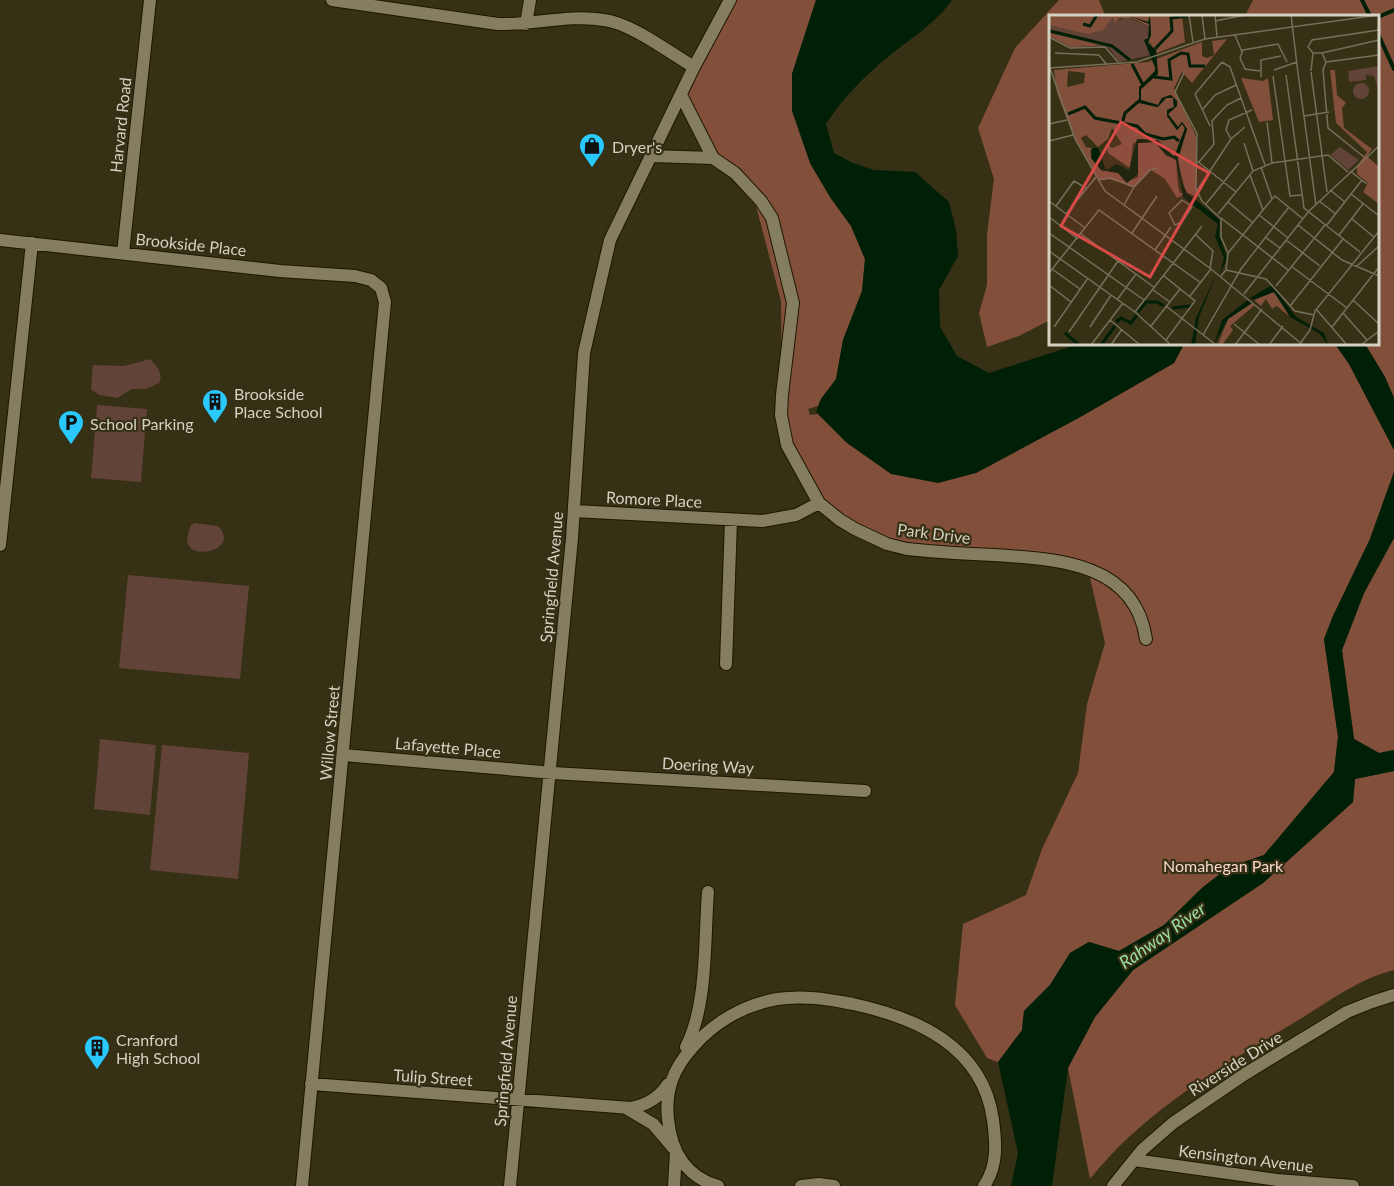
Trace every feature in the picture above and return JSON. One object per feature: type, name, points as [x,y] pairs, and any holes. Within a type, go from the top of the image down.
[{"type":"street","name":"Harvard Road","points":[[123,253],[150,0]]},
{"type":"street","points":[[332,0],[498,24],[580,19],[604,20],[622,24],[694,67]]},
{"type":"street","points":[[526,24],[530,0]]},
{"type":"street","name":"Springfield Avenue","points":[[510,1186],[574,511],[584,353],[610,240],[694,67],[730,0]]},
{"type":"street","name":"Park Drive","points":[[681,95],[713,158],[735,173],[772,218],[793,303],[782,415],[787,446],[819,503],[855,529],[887,544],[907,549],[1036,558],[1088,568],[1114,582],[1131,599],[1144,623],[1146,639]]},
{"type":"street","points":[[651,156],[713,158]]},
{"type":"street","name":"Brookside Place","points":[[0,240],[280,271],[355,276],[371,280],[377,285]]},
{"type":"street","points":[[0,545],[32,243]]},
{"type":"street","name":"Willow Street","points":[[302,1186],[385,302],[381,288],[377,285]]},
{"type":"street","name":"Romore Place","points":[[574,511],[762,521],[796,515],[819,503]]},
{"type":"street","points":[[726,664],[731,520]]},
{"type":"street","name":"Lafayette Place","points":[[343,755],[549,772]]},
{"type":"street","name":"Doering Way","points":[[549,772],[865,791]]},
{"type":"street","points":[[674,1186],[676,1151],[668,1116],[670,1080],[694,1032],[700,1008],[708,892]]},
{"type":"street","name":"Riverside Drive","points":[[1113,1186],[1156,1137],[1245,1074],[1347,1012],[1394,995]]},
{"type":"street","points":[[625,1108],[651,1102],[663,1092],[686,1054],[707,1032],[732,1015],[761,1003],[791,997],[821,998],[894,1014],[929,1031],[957,1050],[978,1077],[992,1114],[995,1136],[994,1169],[984,1186]]},
{"type":"street","name":"Tulip Street","points":[[311,1084],[625,1108]]},
{"type":"street","points":[[625,1108],[653,1124],[690,1172],[718,1186]]},
{"type":"street","name":"Kensington Avenue","points":[[1134,1160],[1276,1180],[1353,1186]]},
{"type":"street","points":[[801,1186],[819,1184],[834,1186]]},
{"type":"shaded area","points":[[150,359],[160,373],[159,383],[146,389],[132,389],[117,398],[99,395],[91,389],[93,365],[124,366]]},
{"type":"shaded area","points":[[97,405],[147,409],[141,482],[91,478]]},
{"type":"shaded area","points":[[194,523],[218,526],[223,534],[220,546],[206,552],[192,549],[188,544],[188,537],[191,525]]},
{"type":"shaded area","points":[[128,575],[249,586],[240,679],[119,668]]},
{"type":"shaded area","points":[[100,739],[156,745],[150,815],[94,809]]},
{"type":"shaded area","points":[[162,745],[249,753],[238,879],[150,870]]},
{"type":"green space","name":"Nomahegan Park","points":[[732,0],[816,0],[792,74],[810,163],[851,226],[865,259],[862,291],[843,340],[836,379],[818,406],[808,409],[810,415],[818,414],[847,443],[976,473],[1174,363],[1183,345],[1336,345],[1349,364],[1394,450],[1394,472],[1370,539],[1324,639],[1338,737],[1334,772],[1264,855],[1229,867],[1203,887],[1164,925],[1119,951],[1089,942],[1070,953],[1050,985],[1024,1011],[1022,1030],[1068,1067],[1095,1017],[1133,970],[1263,883],[1353,802],[1355,779],[1394,771],[1394,970],[1368,979],[1344,992],[1186,1091],[1135,1132],[1090,1179],[1068,1068],[997,1062],[987,1058],[955,1005],[963,924],[1026,895],[1042,849],[1078,773],[1087,704],[1105,643],[1088,569],[887,544],[819,503],[787,445],[782,395],[781,301],[756,206],[713,158],[681,95]]},
{"type":"green space","points":[[1059,0],[1099,0],[1105,15],[1049,15],[1049,321],[1019,336],[987,347],[979,313],[987,285],[987,234],[994,179],[978,128],[1015,48]]},
{"type":"green space","points":[[1253,0],[1394,0],[1394,398],[1385,377],[1366,345],[1379,345],[1379,15],[1246,15]]},
{"type":"green space","points":[[1394,538],[1394,750],[1379,753],[1354,739],[1342,650],[1364,593]]},
{"type":"water","points":[[816,0],[952,0],[931,23],[863,79],[826,124],[834,153],[874,170],[915,172],[949,202],[956,230],[958,256],[939,290],[940,327],[957,356],[989,373],[1076,345],[1183,345],[1174,363],[976,473],[938,483],[891,474],[847,443],[816,412],[821,399],[836,379],[843,340],[862,291],[865,259],[851,226],[810,163],[792,111],[792,74]]},
{"type":"water","points":[[1336,345],[1366,345],[1385,377],[1394,398],[1394,450],[1349,364]]},
{"type":"water","name":"Rahway River","points":[[1394,472],[1394,538],[1364,593],[1342,650],[1354,739],[1379,753],[1394,750],[1394,771],[1355,779],[1353,802],[1263,883],[1133,970],[1095,1017],[1068,1068],[1052,1186],[1011,1186],[1018,1153],[998,1062],[1022,1030],[1024,1011],[1050,985],[1070,953],[1089,942],[1119,951],[1164,925],[1203,887],[1229,867],[1264,855],[1334,772],[1338,737],[1324,639],[1370,539]]},
{"type":"waterway","points":[[1362,0],[1370,15]]},
{"type":"waterway","points":[[1379,17],[1394,10]]},
{"type":"waterway","points":[[1379,36],[1394,69]]},
{"type":"place","name":"Dryer's","points":[[592,169]]},
{"type":"place","name":"Brookside Place School","points":[[215,425]]},
{"type":"place","name":"School Parking","points":[[71,446]]},
{"type":"place","name":"Cranford High School","points":[[97,1071]]}]
